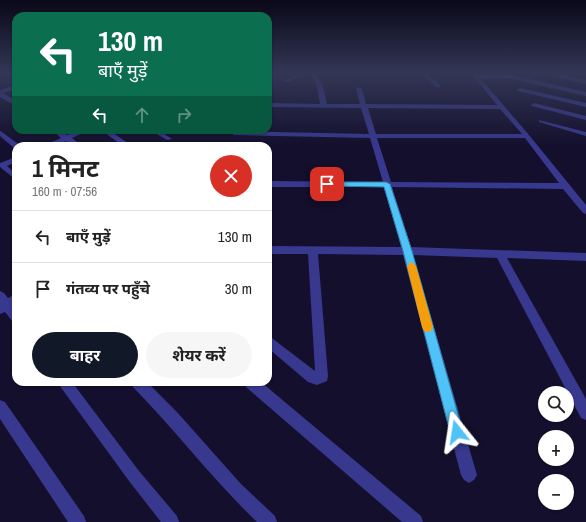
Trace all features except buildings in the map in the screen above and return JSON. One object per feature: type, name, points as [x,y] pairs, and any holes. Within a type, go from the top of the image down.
[{"type":"street","points":[[322,97],[324,106]]},
{"type":"street","points":[[361,97],[386,184],[408,251],[469,475]]},
{"type":"street","points":[[494,97],[527,136],[586,211]]},
{"type":"street","points":[[552,97],[586,105]]},
{"type":"street","points":[[272,105],[502,107]]},
{"type":"street","points":[[534,105],[586,118]]},
{"type":"street","points":[[541,121],[586,134]]},
{"type":"street","points":[[0,133],[12,143]]},
{"type":"street","points":[[60,134],[72,142]]},
{"type":"street","points":[[56,142],[76,134]]},
{"type":"street","points":[[110,134],[122,142]]},
{"type":"street","points":[[160,134],[169,139]]},
{"type":"street","points":[[272,134],[372,136],[527,136]]},
{"type":"street","points":[[12,161],[1,165],[12,175]]},
{"type":"street","points":[[272,184],[565,186]]},
{"type":"street","points":[[272,250],[408,251],[585,258]]},
{"type":"street","points":[[272,344],[317,379],[322,376],[313,250]]},
{"type":"street","points":[[500,255],[586,413]]},
{"type":"street","points":[[6,302],[12,311]]},
{"type":"street","points":[[67,386],[134,476],[171,522]]},
{"type":"street","points":[[142,386],[172,416],[235,490],[269,522]]},
{"type":"street","points":[[256,386],[415,522]]},
{"type":"street","points":[[0,407],[78,522]]},
{"type":"slow traffic","points":[[411,266],[427,327]]},
{"type":"route","points":[[327,184],[386,184],[408,251],[424,315],[457,432]]}]
